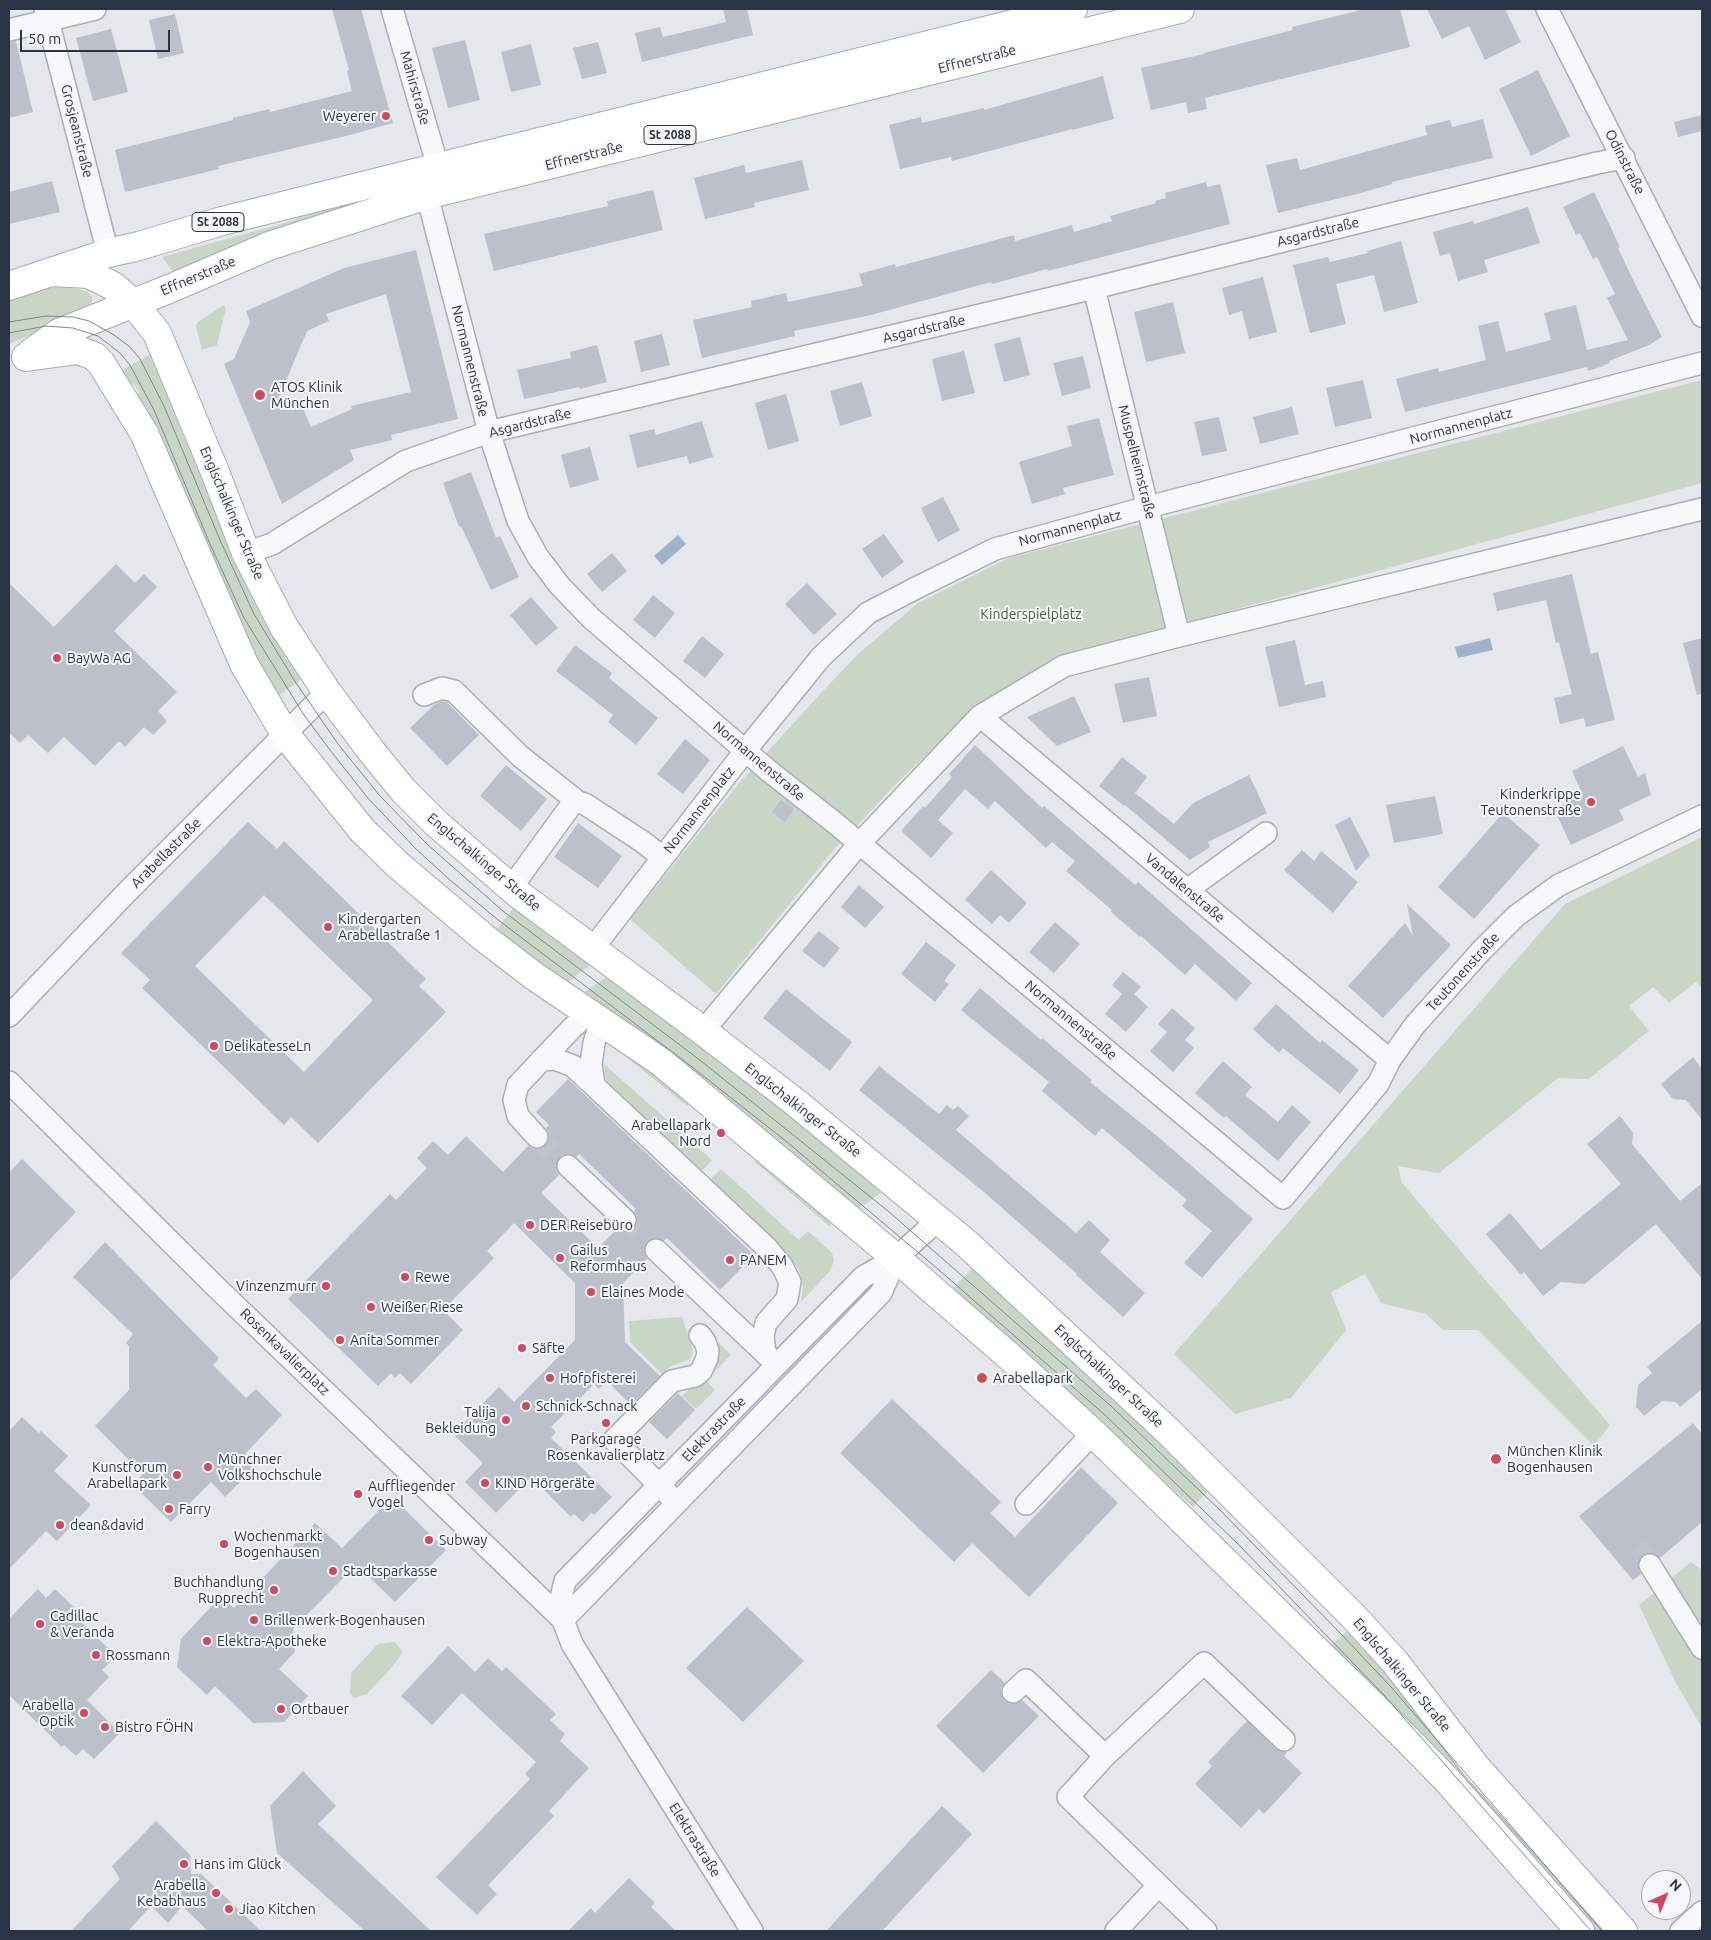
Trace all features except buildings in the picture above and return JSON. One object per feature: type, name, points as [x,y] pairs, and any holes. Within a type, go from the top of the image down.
[{"type":"main road","name":"Effnerstraße","points":[[9,286],[108,253],[139,246],[222,221],[1073,9]]},
{"type":"main road","name":"Effnerstraße","points":[[18,360],[59,333],[100,317],[123,295],[169,289],[269,246],[427,195],[1180,9]]},
{"type":"main road","points":[[123,295],[139,246]]},
{"type":"main road","name":"Englschalkinger Straße","points":[[52,272],[89,274],[123,295],[157,333],[215,472],[246,554],[284,627],[327,692],[403,790],[437,824],[511,888],[703,1031],[839,1137],[966,1243],[1169,1432],[1354,1617],[1396,1662],[1476,1766],[1623,1931]]},
{"type":"main road","points":[[157,333],[157,308],[169,289]]},
{"type":"main road","points":[[100,317],[98,336],[102,362],[144,433],[244,664],[284,734],[362,830],[398,865],[483,937],[534,976],[661,1062],[896,1258],[1011,1358],[1093,1433],[1404,1736],[1447,1780],[1580,1931]]},
{"type":"main road","points":[[18,360],[78,350],[102,362]]},
{"type":"street","points":[[9,30],[47,15],[95,9]]},
{"type":"street","name":"Mahirstraße","points":[[392,9],[438,167]]},
{"type":"street","name":"Odinstraße","points":[[1547,9],[1624,158],[1702,316]]},
{"type":"street","name":"Grosjeanstraße","points":[[47,15],[108,253]]},
{"type":"street","name":"Asgardstraße","points":[[246,554],[272,544],[406,462],[489,432],[1094,288],[1597,163],[1624,158]]},
{"type":"street","name":"Normannenstraße","points":[[427,195],[489,432],[518,521],[538,557],[560,586],[592,619],[745,751],[1283,1198]]},
{"type":"street","name":"Muspelheimstraße","points":[[1094,288],[1179,636]]},
{"type":"street","name":"Normannenplatz","points":[[593,948],[745,751],[821,657],[868,613],[994,548],[1148,506],[1702,363]]},
{"type":"street","points":[[703,1031],[859,844],[980,716],[1064,666],[1179,636],[1702,509]]},
{"type":"street","points":[[424,695],[442,688],[454,691],[520,756],[578,802],[585,804],[644,842],[662,857]]},
{"type":"street","name":"Arabellastraße","points":[[9,1016],[127,892],[327,692]]},
{"type":"street","name":"Vandalenstraße","points":[[980,716],[1390,1060]]},
{"type":"street","points":[[511,888],[572,804],[578,802]]},
{"type":"street","name":"Teutonenstraße","points":[[1283,1198],[1378,1084],[1390,1060],[1415,1025],[1481,951],[1516,916],[1560,886],[1702,816]]},
{"type":"street","points":[[1187,890],[1266,832]]},
{"type":"street","points":[[537,1137],[518,1116],[514,1100],[518,1086],[572,1028],[595,1017],[591,1064],[594,1085]]},
{"type":"street","points":[[541,1060],[555,1059],[573,1066],[767,1248],[782,1266],[790,1282],[787,1299],[766,1323],[763,1336],[771,1359]]},
{"type":"street","name":"Rosenkavalierplatz","points":[[9,1082],[216,1287],[563,1620]]},
{"type":"street","points":[[568,1166],[625,1220]]},
{"type":"street","name":"Elektrastraße","points":[[752,1931],[572,1644],[563,1620],[561,1598],[565,1581],[659,1485],[771,1359],[862,1277],[896,1258],[938,1220]]},
{"type":"street","points":[[656,1250],[794,1380]]},
{"type":"street","name":"Elektrastraße","points":[[563,1620],[880,1293],[896,1258]]},
{"type":"street","points":[[731,1321],[754,1325],[766,1323]]},
{"type":"street","points":[[677,1502],[614,1440],[672,1381],[695,1376],[701,1371],[708,1352],[705,1342],[700,1335]]},
{"type":"street","points":[[1026,1504],[1093,1433]]},
{"type":"street","points":[[1650,1566],[1702,1648]]},
{"type":"street","points":[[1206,1931],[1068,1797],[1105,1756],[1204,1663],[1284,1740]]},
{"type":"street","points":[[1014,1692],[1026,1680],[1105,1756]]},
{"type":"street","points":[[1116,1931],[1158,1886]]},
{"type":"street","points":[[1681,1931],[1702,1912]]},
{"type":"green space","points":[[348,199],[351,207],[175,275],[162,257],[295,220],[311,209]]},
{"type":"green space","points":[[62,286],[87,291],[92,297],[92,307],[89,310],[9,344],[9,300],[38,290]]},
{"type":"green space","points":[[224,305],[226,308],[217,345],[202,350],[196,326],[198,322]]},
{"type":"green space","points":[[151,354],[185,440],[238,559],[302,679],[278,696],[248,643],[136,396],[139,393],[134,383],[129,386],[120,371]]},
{"type":"green space","name":"Kinderspielplatz","points":[[1702,380],[1702,483],[1060,657],[976,707],[897,783],[832,852],[716,994],[630,919],[741,781],[820,694],[858,654],[918,603],[1009,558]]},
{"type":"green space","points":[[1702,837],[1702,989],[1696,982],[1669,1003],[1653,987],[1629,1006],[1649,1031],[1589,1079],[1558,1078],[1439,1173],[1398,1166],[1402,1183],[1610,1425],[1594,1446],[1478,1330],[1443,1330],[1426,1314],[1381,1303],[1365,1274],[1331,1292],[1346,1330],[1291,1398],[1235,1414],[1174,1354],[1565,904]]},
{"type":"green space","points":[[516,905],[596,961],[565,984],[494,933]]},
{"type":"green space","points":[[612,973],[886,1189],[857,1210],[580,995]]},
{"type":"green space","points":[[623,1046],[691,1102],[687,1106],[619,1051]]},
{"type":"green space","points":[[604,1064],[712,1160],[700,1173],[611,1087],[606,1079]]},
{"type":"green space","points":[[759,1157],[833,1221],[829,1226],[755,1162]]},
{"type":"green space","points":[[721,1169],[799,1240],[808,1231],[832,1253],[834,1261],[830,1271],[801,1302],[803,1287],[799,1269],[709,1181]]},
{"type":"green space","points":[[974,1267],[1211,1488],[1193,1507],[950,1291]]},
{"type":"green space","points":[[682,1317],[693,1350],[692,1356],[688,1360],[671,1366],[662,1374],[630,1342],[629,1321]]},
{"type":"green space","points":[[713,1337],[731,1355],[706,1380],[715,1390],[696,1409],[682,1396],[705,1375]]},
{"type":"green space","points":[[1691,1562],[1702,1570],[1702,1728],[1676,1683],[1639,1605]]},
{"type":"green space","points":[[1351,1627],[1613,1931],[1587,1931],[1326,1651]]},
{"type":"green space","points":[[395,1642],[403,1652],[367,1694],[354,1698],[350,1693],[351,1673],[378,1644]]},
{"type":"water","points":[[678,535],[686,544],[662,565],[654,556]]},
{"type":"water","points":[[1490,638],[1493,650],[1458,658],[1455,647]]},
{"type":"tunnel","points":[[537,1137],[568,1166]]},
{"type":"tunnel","points":[[625,1220],[656,1250]]},
{"type":"tunnel","points":[[1637,1545],[1650,1565]]},
{"type":"tram line","points":[[9,322],[46,316],[73,317],[89,321],[114,335],[130,347],[140,359],[164,406],[220,540],[254,614],[296,683],[338,744],[380,796],[428,845],[503,911],[701,1061],[888,1211],[1112,1407],[1221,1511],[1391,1687],[1602,1931]]},
{"type":"tram line","points":[[9,333],[46,326],[73,328],[98,336],[120,353],[130,365],[154,410],[210,544],[244,618],[304,715],[330,750],[367,797],[416,849],[497,919],[692,1067],[787,1142],[939,1270],[1105,1415],[1239,1545],[1383,1694],[1591,1931]]},
{"type":"place","name":"Weyerer","points":[[386,116]]},
{"type":"place","name":"ATOS Klinik München","points":[[260,395]]},
{"type":"place","name":"BayWa AG","points":[[57,658]]},
{"type":"place","name":"Kinderkrippe Teutonenstraße","points":[[1591,802]]},
{"type":"place","name":"Kindergarten Arabellastraße 1","points":[[328,927]]},
{"type":"place","name":"DelikatesseLn","points":[[214,1046]]},
{"type":"place","name":"Arabellapark Nord","points":[[721,1133]]},
{"type":"place","name":"DER Reisebüro","points":[[530,1225]]},
{"type":"place","name":"Gailus Reformhaus","points":[[560,1258]]},
{"type":"place","name":"PANEM","points":[[730,1260]]},
{"type":"place","name":"Rewe","points":[[405,1277]]},
{"type":"place","name":"Vinzenzmurr","points":[[326,1286]]},
{"type":"place","name":"Elaines Mode","points":[[591,1292]]},
{"type":"place","name":"Weißer Riese","points":[[371,1307]]},
{"type":"place","name":"Anita Sommer","points":[[340,1340]]},
{"type":"place","name":"Säfte","points":[[522,1348]]},
{"type":"place","name":"Hofpfisterei","points":[[550,1378]]},
{"type":"place","name":"Arabellapark","points":[[982,1378]]},
{"type":"place","name":"Schnick-Schnack","points":[[526,1406]]},
{"type":"place","name":"Talija Bekleidung","points":[[506,1420]]},
{"type":"place","name":"Parkgarage Rosenkavalierplatz","points":[[606,1423]]},
{"type":"place","name":"München Klinik Bogenhausen","points":[[1496,1459]]},
{"type":"place","name":"Münchner Volkshochschule","points":[[208,1467]]},
{"type":"place","name":"Kunstforum Arabellapark","points":[[177,1475]]},
{"type":"place","name":"KIND Hörgeräte","points":[[485,1483]]},
{"type":"place","name":"Auffliegender Vogel","points":[[358,1494]]},
{"type":"place","name":"Farry","points":[[169,1509]]},
{"type":"place","name":"dean&david","points":[[60,1525]]},
{"type":"place","name":"Subway","points":[[429,1540]]},
{"type":"place","name":"Wochenmarkt Bogenhausen","points":[[224,1544]]},
{"type":"place","name":"Stadtsparkasse","points":[[333,1571]]},
{"type":"place","name":"Buchhandlung Rupprecht","points":[[274,1590]]},
{"type":"place","name":"Brillenwerk-Bogenhausen","points":[[254,1620]]},
{"type":"place","name":"Cadillac & Veranda","points":[[40,1624]]},
{"type":"place","name":"Elektra-Apotheke","points":[[207,1641]]},
{"type":"place","name":"Rossmann","points":[[96,1655]]},
{"type":"place","name":"Ortbauer","points":[[281,1709]]},
{"type":"place","name":"Arabella Optik","points":[[84,1713]]},
{"type":"place","name":"Bistro FÖHN","points":[[105,1727]]},
{"type":"place","name":"Hans im Glück","points":[[184,1864]]},
{"type":"place","name":"Arabella Kebabhaus","points":[[216,1893]]},
{"type":"place","name":"Jiao Kitchen","points":[[229,1909]]}]
